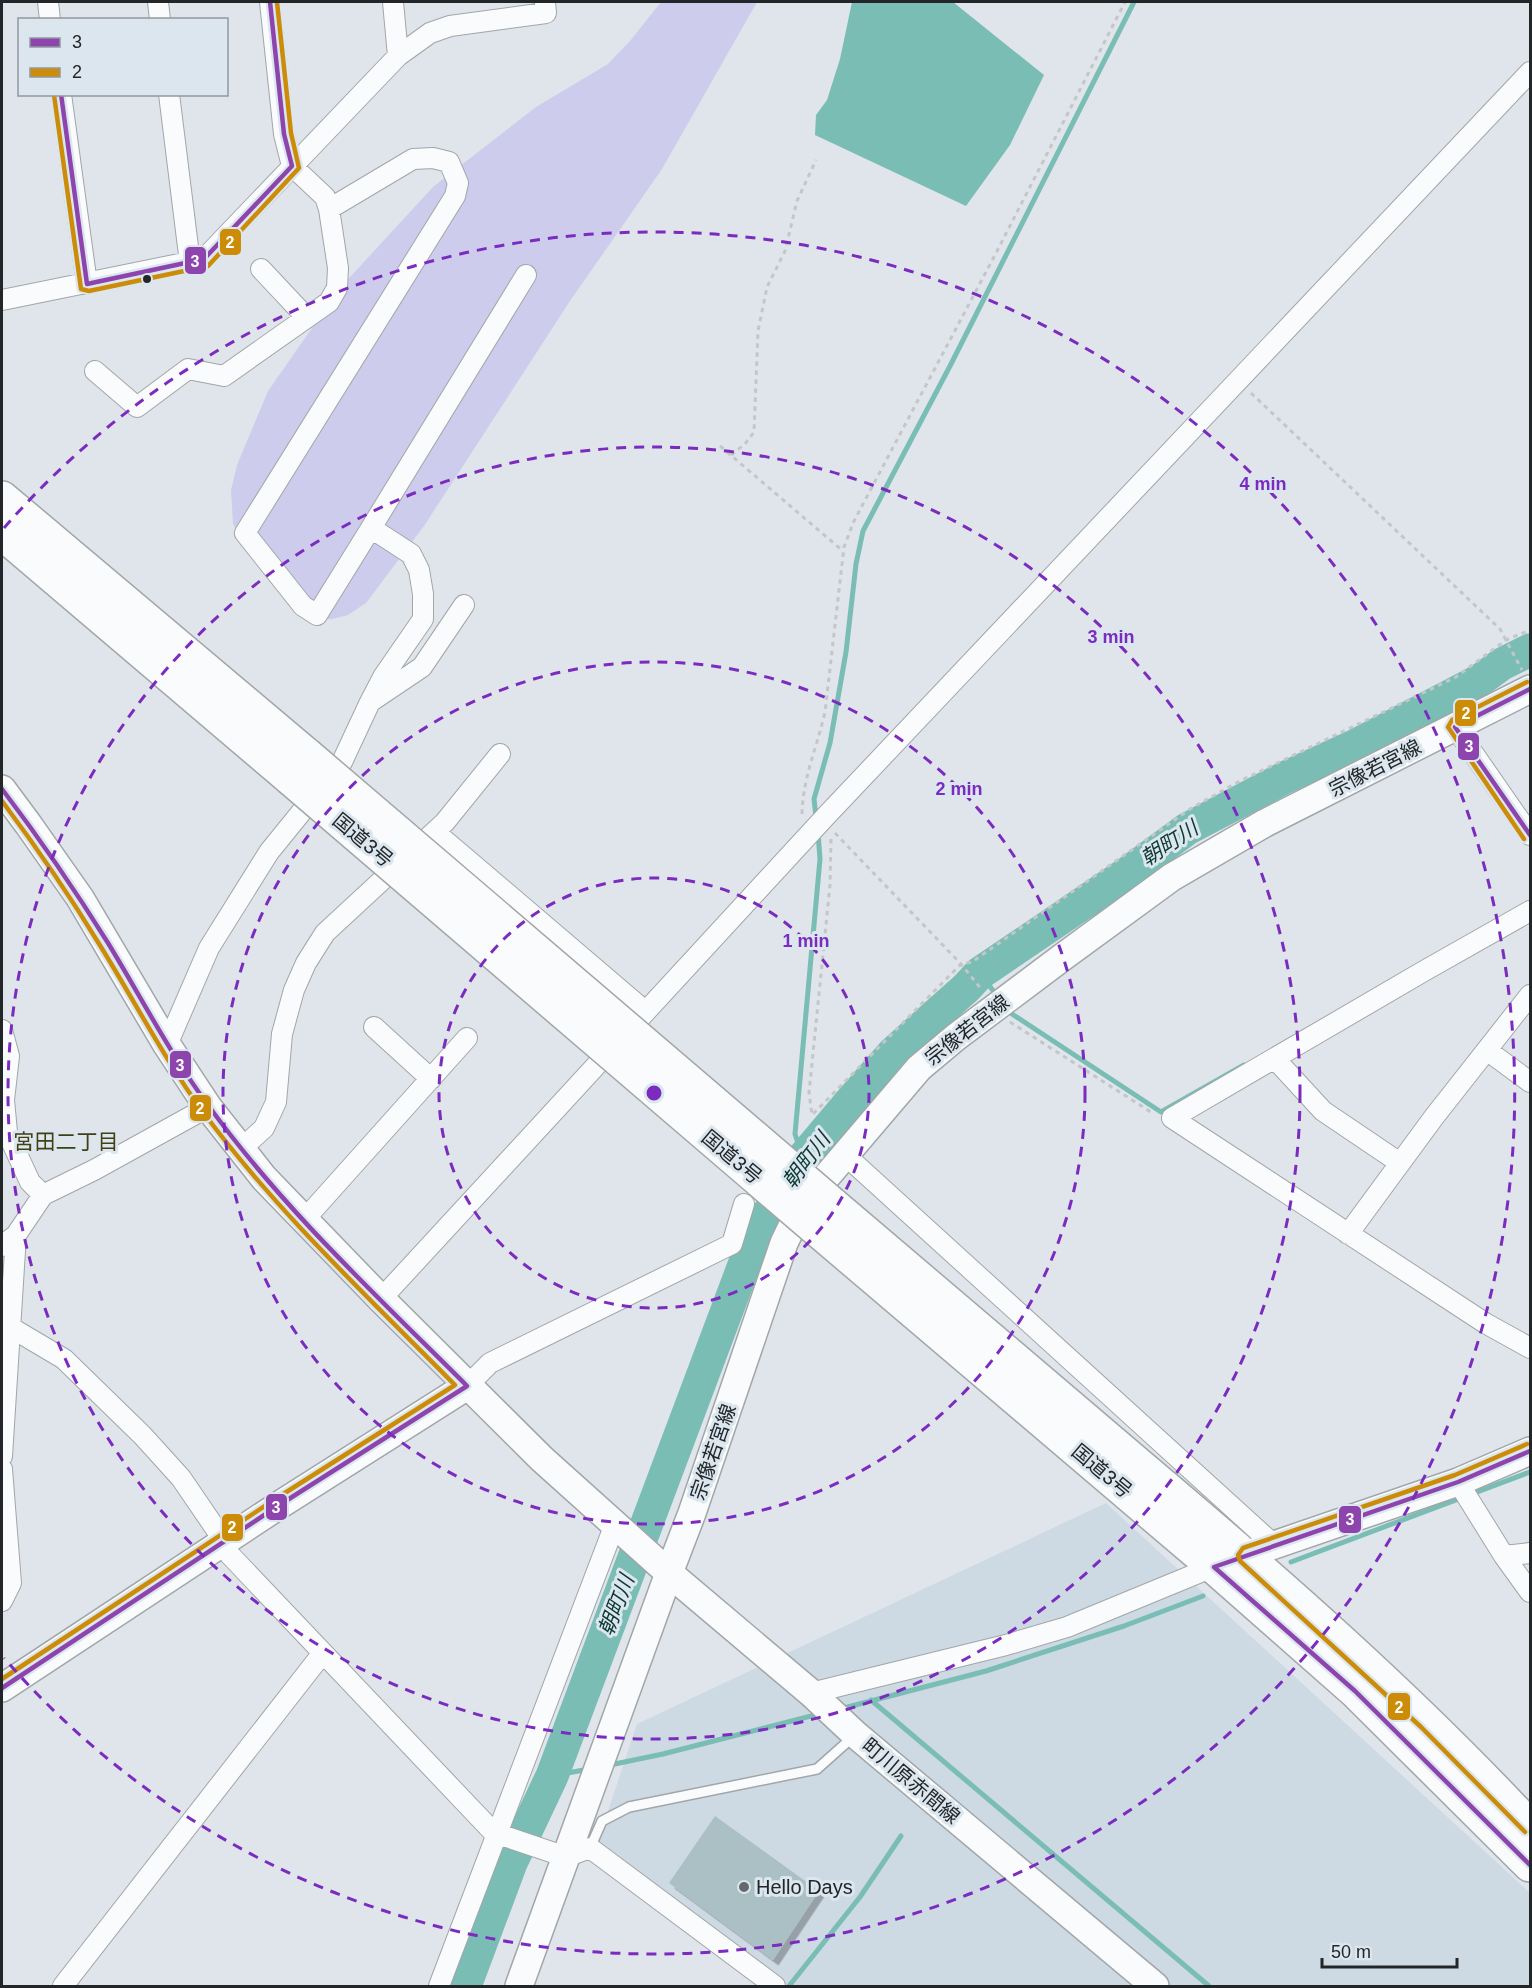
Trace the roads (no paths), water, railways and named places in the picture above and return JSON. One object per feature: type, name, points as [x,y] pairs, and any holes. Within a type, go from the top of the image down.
[{"type":"highway","name":"国道3号","points":[[2,498],[298,767],[822,1215],[1214,1567],[1355,1690],[1530,1865]]},
{"type":"highway","name":"国道3号","points":[[2,533],[298,767]]},
{"type":"highway","name":"国道3号","points":[[822,1215],[1259,1550],[1362,1659],[1489,1782],[1530,1827]]},
{"type":"main road","name":"宗像若宮線","points":[[519,1986],[692,1513],[784,1243],[810,1196],[919,1068],[996,1007],[1172,877],[1265,823],[1455,727],[1528,682]]},
{"type":"main road","points":[[2,789],[80,898],[167,1045],[208,1107],[241,1149],[304,1220],[467,1386],[542,1459],[669,1573]]},
{"type":"main road","points":[[2,1688],[224,1541],[467,1386]]},
{"type":"main road","points":[[1259,1550],[1458,1482],[1530,1451]]},
{"type":"main road","name":"町川原赤間線","points":[[669,1573],[811,1693],[856,1735],[1155,1986]]},
{"type":"street","points":[[48,2],[50,18]]},
{"type":"street","points":[[158,2],[160,18]]},
{"type":"street","points":[[95,371],[137,407],[188,369],[224,376],[329,302],[337,288],[338,268],[325,197],[292,166],[284,134],[270,2]]},
{"type":"street","points":[[393,2],[398,56]]},
{"type":"street","points":[[2,300],[204,259],[398,56],[430,33],[450,26],[546,13],[545,2]]},
{"type":"street","points":[[381,1299],[804,839],[1530,72]]},
{"type":"street","points":[[60,96],[87,284]]},
{"type":"street","points":[[169,96],[190,263]]},
{"type":"street","points":[[329,209],[412,159],[433,158],[449,162],[458,183],[455,196],[245,533],[303,606],[317,615],[526,275]]},
{"type":"street","points":[[261,269],[306,317]]},
{"type":"street","points":[[167,1045],[209,948],[269,852],[342,762],[383,677],[423,619],[423,594],[419,570],[411,554],[370,528]]},
{"type":"street","points":[[370,702],[422,667],[464,605]]},
{"type":"street","points":[[1455,727],[1530,835]]},
{"type":"street","points":[[241,1149],[264,1128],[276,1102],[282,1034],[294,990],[306,963],[325,933],[445,822],[500,754]]},
{"type":"street","points":[[435,832],[645,1011]]},
{"type":"street","points":[[1530,911],[1172,1119],[1485,1323],[1530,1348]]},
{"type":"street","points":[[1348,1234],[1434,1117],[1530,995]]},
{"type":"street","points":[[374,1027],[431,1079]]},
{"type":"street","points":[[2,1030],[9,1056],[4,1100],[7,1132],[30,1182],[44,1195]]},
{"type":"street","points":[[304,1220],[467,1038]]},
{"type":"street","points":[[1488,1051],[1530,1082]]},
{"type":"street","points":[[1275,1059],[1323,1111],[1400,1163]]},
{"type":"street","points":[[2,1456],[10,1327],[9,1240],[44,1195],[208,1107]]},
{"type":"street","points":[[811,1693],[1006,1645],[1067,1627],[1259,1550],[844,1154]]},
{"type":"street","points":[[467,1386],[490,1363],[732,1244],[744,1204]]},
{"type":"street","points":[[10,1327],[64,1359],[143,1436],[181,1479],[224,1541],[230,1555],[322,1654],[497,1834],[567,1852],[775,1986]]},
{"type":"street","points":[[2,1469],[11,1583],[2,1601]]},
{"type":"street","points":[[1458,1482],[1504,1556],[1530,1592]]},
{"type":"street","points":[[439,1986],[615,1524]]},
{"type":"street","points":[[1504,1556],[1530,1553]]},
{"type":"street","points":[[63,1986],[322,1654]]},
{"type":"lane","points":[[567,1852],[602,1821],[629,1807],[818,1769],[856,1735]]},
{"type":"waterway","points":[[816,817],[814,799],[830,743],[846,652],[856,564],[863,531],[950,366],[1134,2]]},
{"type":"waterway","name":"朝町川","points":[[465,1986],[511,1863],[552,1776],[756,1233],[803,1158],[893,1053],[980,973],[1126,874],[1187,829],[1284,778],[1352,747],[1480,680],[1502,664],[1530,650]]},
{"type":"waterway","points":[[803,1158],[795,1134],[820,859],[818,833]]},
{"type":"waterway","points":[[980,973],[997,996]]},
{"type":"waterway","points":[[1006,1008],[1161,1112],[1244,1065]]},
{"type":"waterway","points":[[1291,1562],[1530,1472]]},
{"type":"waterway","points":[[840,1709],[986,1671],[1124,1626],[1203,1596]]},
{"type":"waterway","points":[[871,1700],[1209,1986]]},
{"type":"waterway","points":[[610,1765],[663,1754],[819,1714]]},
{"type":"waterway","points":[[552,1776],[589,1769]]},
{"type":"waterway","points":[[789,1986],[860,1897],[901,1836]]},
{"type":"place","name":"Hello Days","points":[[744,1887]]},
{"type":"district","name":"宮田二丁目","points":[[66,1141]]}]
